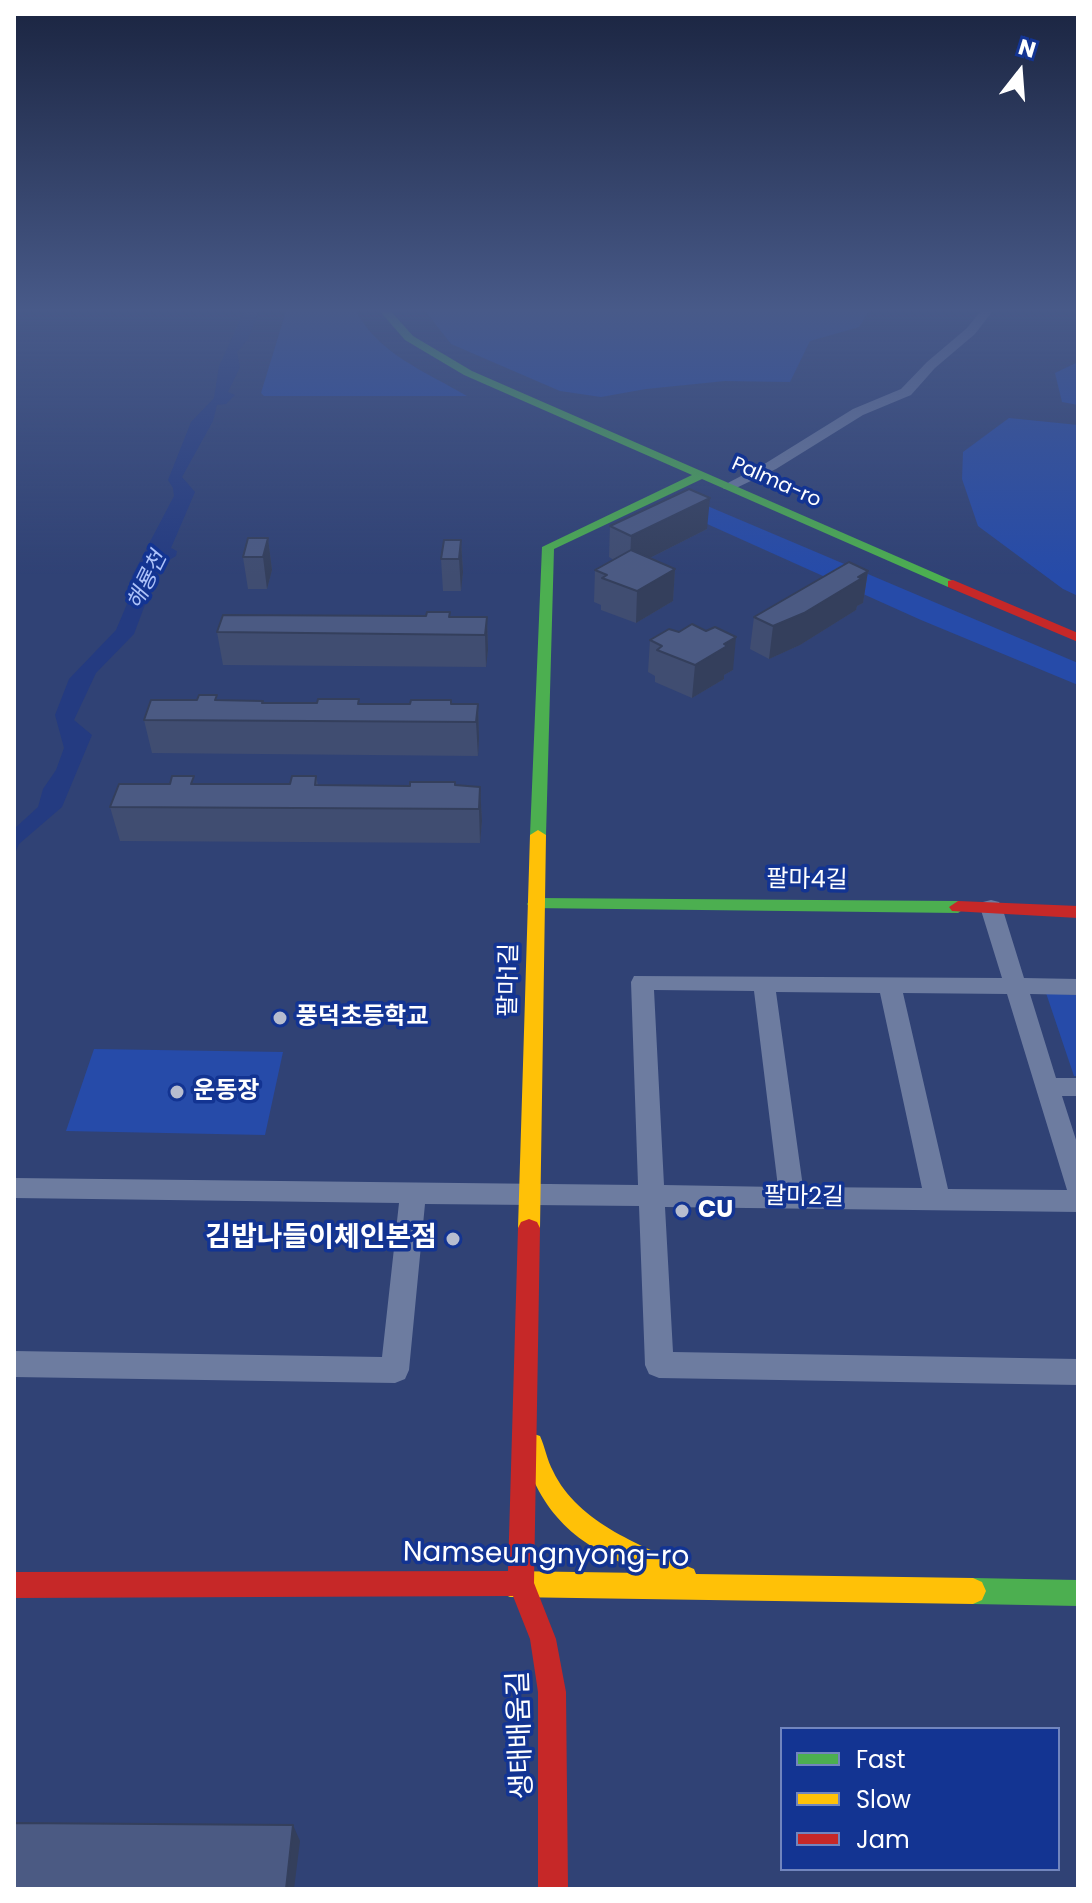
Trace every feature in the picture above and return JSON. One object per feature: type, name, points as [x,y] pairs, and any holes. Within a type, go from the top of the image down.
[{"type":"street","name":"Palma-ro","points":[[518,397],[1078,638]]},
{"type":"street","points":[[729,486],[771,466],[858,412],[894,397]]},
{"type":"street","name":"팔마1길","points":[[521,1583],[536,904],[548,547],[702,475]]},
{"type":"street","name":"팔마4길","points":[[536,904],[991,907],[1078,912]]},
{"type":"street","points":[[991,907],[1078,1186]]},
{"type":"street","points":[[1078,987],[642,982],[659,1365],[1078,1372]]},
{"type":"street","points":[[764,985],[792,1198]]},
{"type":"street","points":[[890,985],[937,1199]]},
{"type":"street","points":[[1047,1087],[1078,1087]]},
{"type":"street","name":"팔마2길","points":[[14,1188],[1078,1201]]},
{"type":"street","points":[[14,1364],[395,1370],[413,1193]]},
{"type":"street","points":[[524,1427],[547,1484],[578,1521],[616,1547],[703,1585]]},
{"type":"street","name":"Namseungnyong-ro","points":[[14,1585],[521,1583],[1078,1593]]},
{"type":"street","name":"생태배움길","points":[[521,1583],[543,1639],[552,1692],[553,1889]]},
{"type":"shaded area","points":[[1061,397],[1078,397],[1078,405],[1062,402]]},
{"type":"shaded area","points":[[1009,418],[1078,425],[1078,596],[1063,589],[978,526],[962,479],[963,452]]},
{"type":"shaded area","points":[[705,505],[1078,663],[1078,685],[921,620],[676,510]]},
{"type":"shaded area","points":[[1046,993],[1078,995],[1078,1076],[1074,1076]]},
{"type":"shaded area","name":"운동장","points":[[94,1049],[283,1052],[265,1135],[66,1131]]},
{"type":"water","name":"해룡천","points":[[233,397],[226,404],[217,405],[213,421],[182,477],[195,492],[171,548],[177,551],[176,556],[166,562],[155,578],[134,634],[96,673],[74,720],[92,735],[62,807],[19,844],[14,856],[14,829],[38,807],[43,789],[56,770],[64,748],[55,715],[69,679],[116,630],[127,604],[132,576],[174,496],[168,480],[191,422],[214,398]]},
{"type":"building","points":[[689,489],[710,498],[631,536],[610,526]]},
{"type":"building","points":[[248,538],[268,538],[263,557],[243,557]]},
{"type":"building","points":[[444,540],[461,540],[459,559],[441,559]]},
{"type":"building","points":[[631,550],[675,569],[637,591],[602,578],[607,575],[595,570]]},
{"type":"building","points":[[849,562],[868,571],[858,577],[862,578],[804,613],[773,626],[754,617]]},
{"type":"building","points":[[427,612],[450,612],[449,617],[487,617],[485,635],[217,632],[223,615],[426,616]]},
{"type":"building","points":[[692,624],[706,631],[715,627],[736,637],[695,665],[657,650],[662,646],[650,640],[669,629],[679,632]]},
{"type":"building","points":[[199,695],[217,695],[215,700],[262,703],[359,699],[358,704],[451,700],[451,704],[478,704],[476,722],[144,720],[151,700],[197,700]]},
{"type":"building","points":[[172,776],[194,776],[191,784],[290,784],[292,776],[316,776],[315,785],[410,786],[410,782],[455,782],[455,785],[480,787],[479,809],[110,807],[119,784],[170,784]]},
{"type":"building","points":[[14,1823],[293,1825],[286,1889],[14,1889]]},
{"type":"traffic: fast","points":[[523,397],[953,584]]},
{"type":"traffic: fast","points":[[538,835],[548,547],[702,475]]},
{"type":"traffic: fast","points":[[536,904],[958,907]]},
{"type":"traffic: fast","points":[[973,1591],[1078,1593]]},
{"type":"traffic: slow","points":[[529,1228],[538,835]]},
{"type":"traffic: slow","points":[[531,1444],[544,1480],[574,1517],[608,1542],[685,1578]]},
{"type":"traffic: slow","points":[[510,1584],[973,1591]]},
{"type":"traffic: jam","points":[[953,584],[1078,638]]},
{"type":"traffic: jam","points":[[958,907],[1078,912]]},
{"type":"traffic: jam","points":[[529,1228],[521,1583],[543,1639],[552,1692],[553,1889]]},
{"type":"traffic: jam","points":[[14,1585],[510,1584]]},
{"type":"place","name":"풍덕초등학교","points":[[280,1018]]},
{"type":"place","name":"운동장","points":[[177,1092]]},
{"type":"place","name":"CU","points":[[682,1211]]},
{"type":"place","name":"김밥나들이체인본점","points":[[453,1239]]}]
